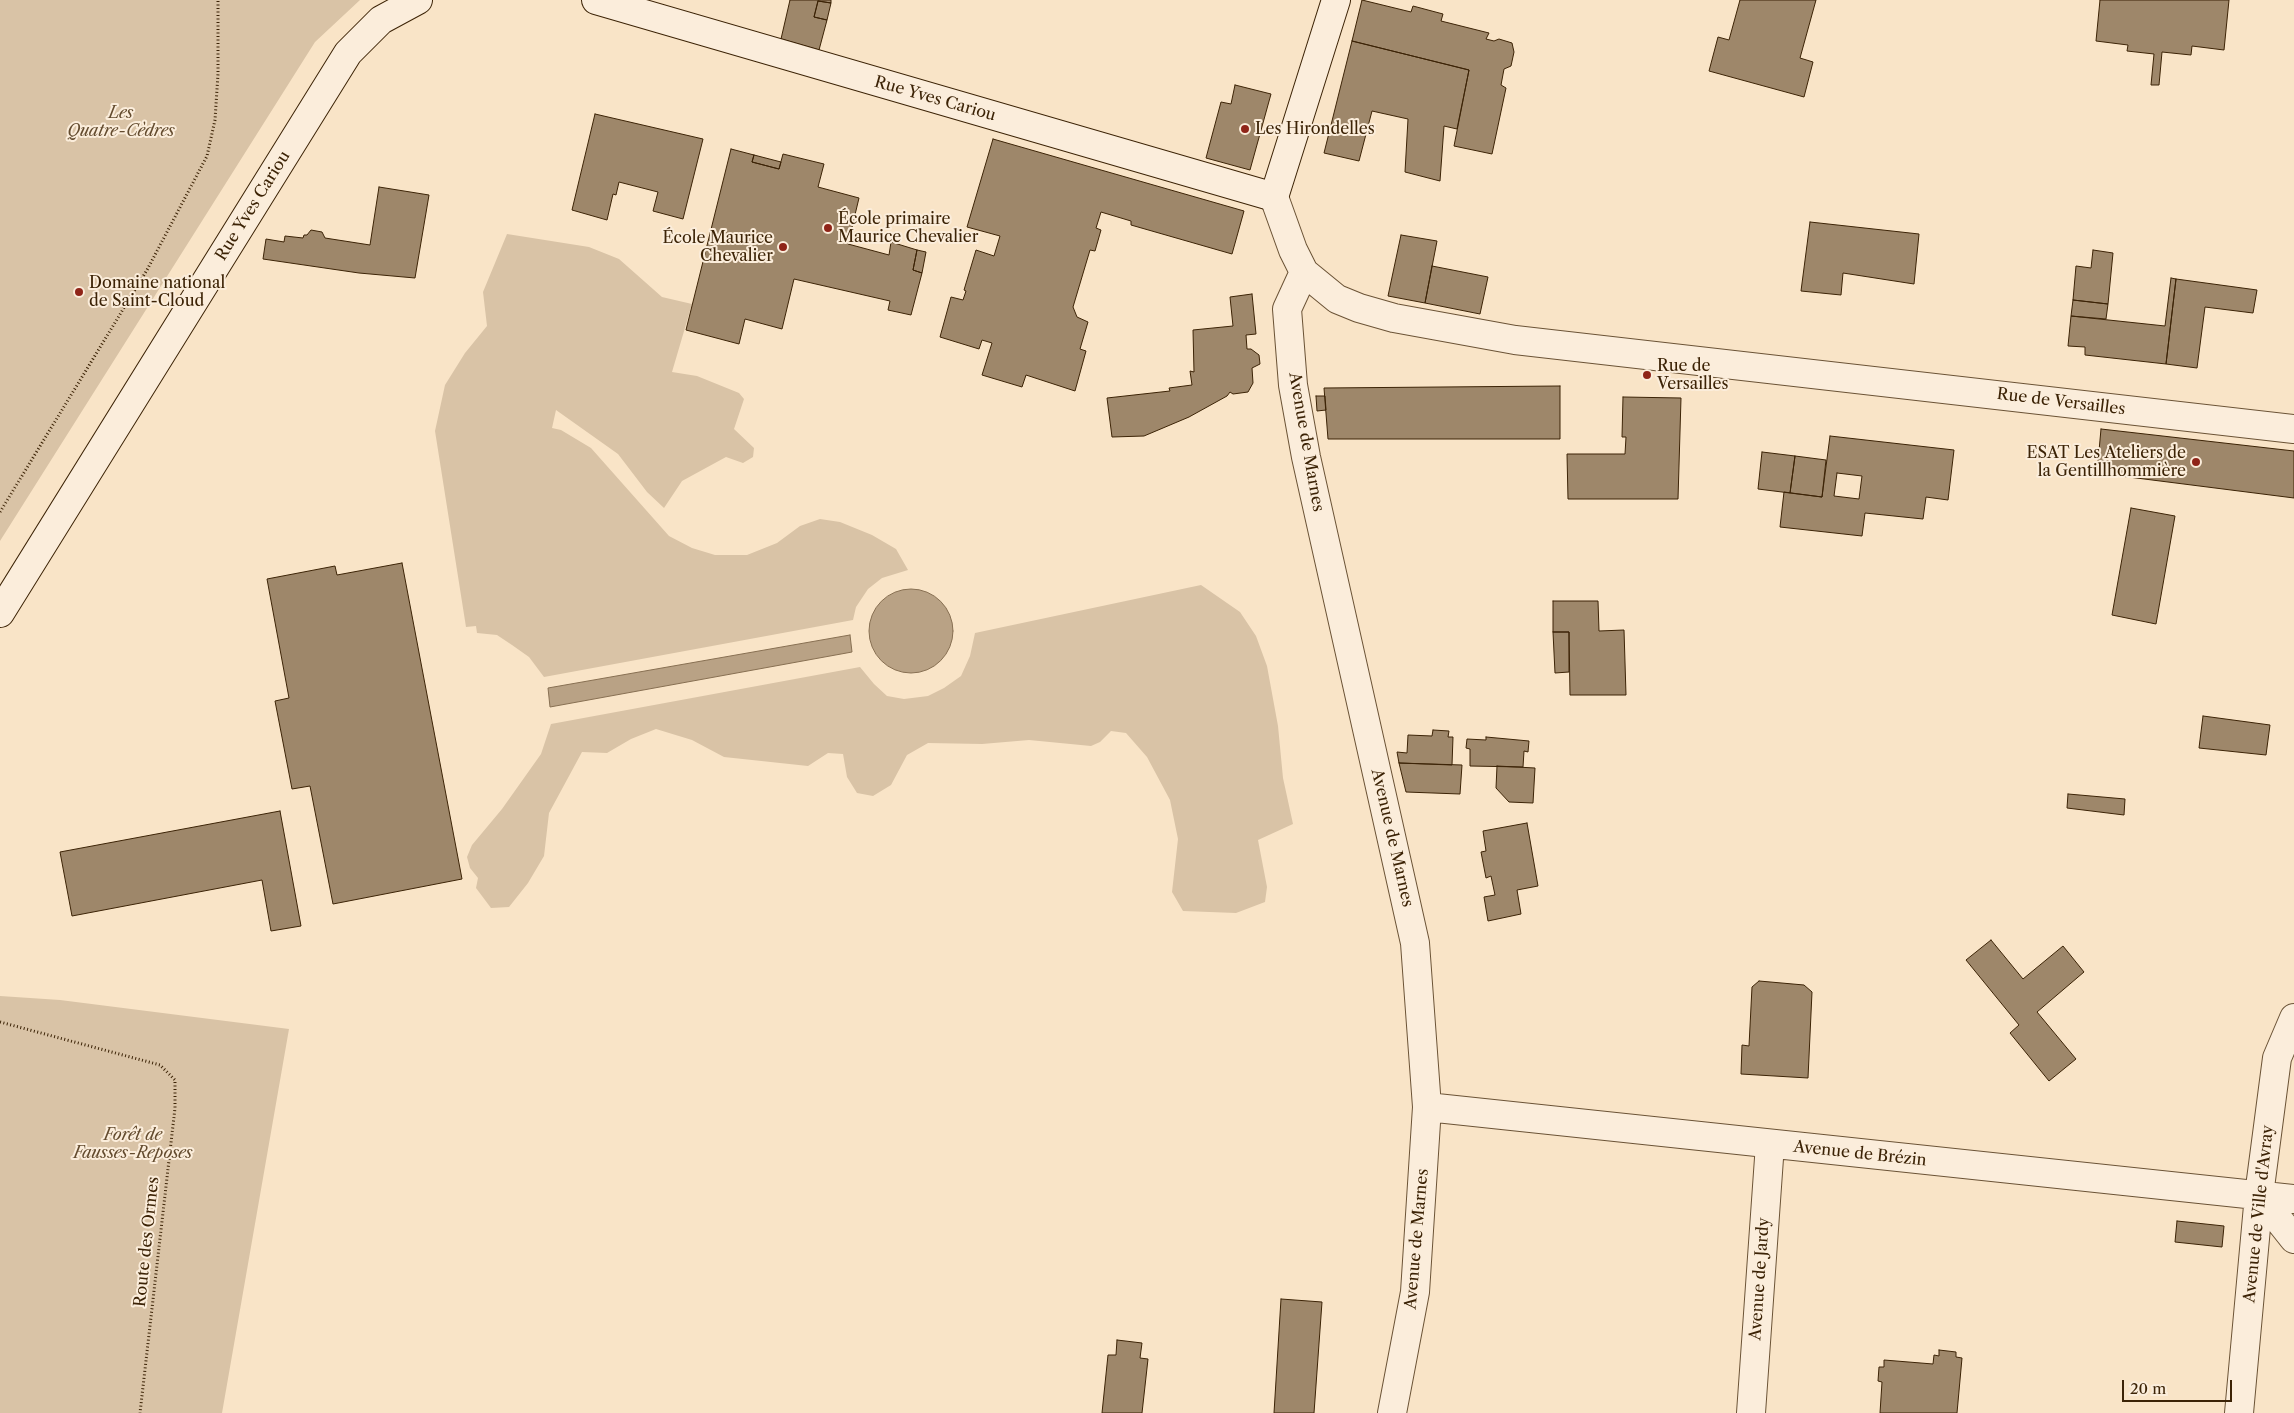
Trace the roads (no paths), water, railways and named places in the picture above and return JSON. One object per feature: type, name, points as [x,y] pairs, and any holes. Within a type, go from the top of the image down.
[{"type":"street","name":"Rue Yves Cariou","points":[[0,613],[348,53],[380,20],[418,0]]},
{"type":"street","name":"Rue Yves Cariou","points":[[596,0],[1274,197]]},
{"type":"street","points":[[1304,272],[1293,250],[1274,197],[1336,0]]},
{"type":"street","name":"Rue de Versailles","points":[[1304,272],[1337,299],[1359,308],[1394,318],[1498,337],[2294,428]]},
{"type":"street","name":"Avenue de Marnes","points":[[1304,272],[1287,309],[1293,385],[1306,457],[1415,942],[1426,1107],[1415,1292],[1392,1413]]},
{"type":"street","name":"Avenue de Ville d'Avray","points":[[2239,1413],[2259,1195],[2277,1058],[2294,1018]]},
{"type":"street","name":"Avenue de Brézin","points":[[1426,1107],[2294,1199]]},
{"type":"street","name":"Avenue de Jardy","points":[[1751,1413],[1770,1144]]},
{"type":"street","points":[[2259,1195],[2294,1239]]},
{"type":"place","name":"Les Hirondelles","points":[[1245,129]]},
{"type":"place","name":"École primaire Maurice Chevalier","points":[[828,228]]},
{"type":"place","name":"École Maurice Chevalier","points":[[783,247]]},
{"type":"place","name":"Domaine national de Saint-Cloud","points":[[79,292]]},
{"type":"place","name":"Rue de Versailles","points":[[1647,375]]},
{"type":"place","name":"ESAT Les Ateliers de la Gentillhommière","points":[[2196,462]]},
{"type":"park label","name":"Les Quatre-Cèdres","points":[[121,122]]},
{"type":"park label","name":"Forêt de Fausses-Reposes","points":[[133,1144]]}]
